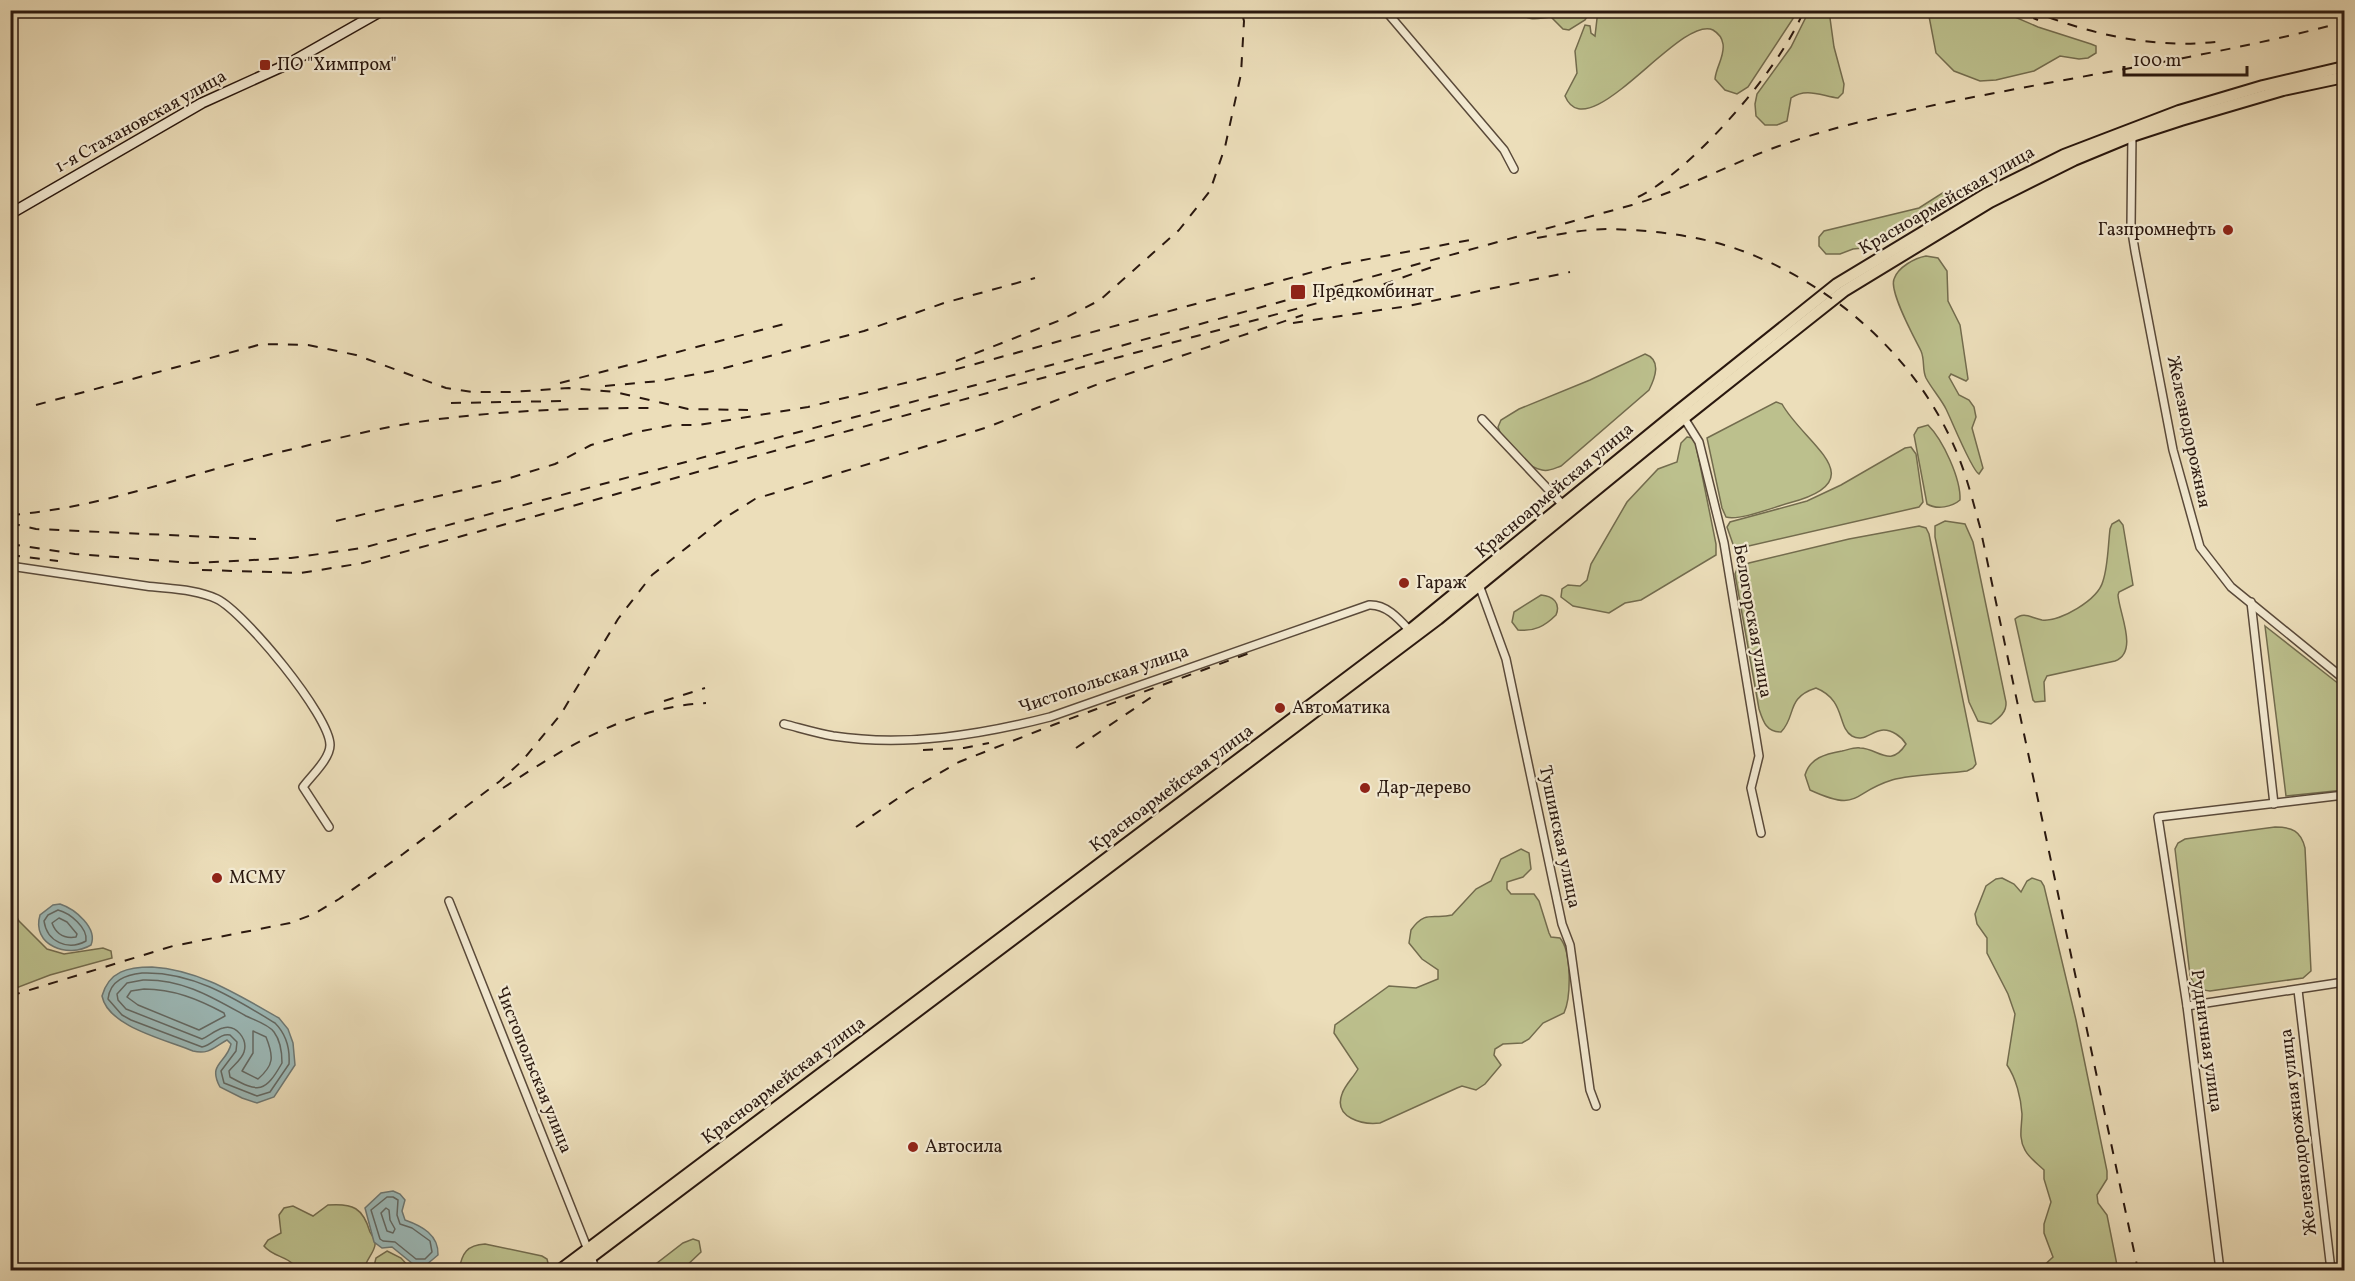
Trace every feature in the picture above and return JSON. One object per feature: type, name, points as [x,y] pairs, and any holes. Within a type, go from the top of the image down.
[{"type":"main road","name":"1-я Стахановская улица","points":[[10,214],[202,103],[288,64],[383,10]]},
{"type":"main road","name":"Красноармейская улица","points":[[1478,581],[1563,505],[1837,284],[1986,194],[2064,155],[2221,98],[2344,67]]},
{"type":"main road","name":"Красноармейская улица","points":[[560,1270],[589,1254],[1412,634],[1806,319],[1871,273],[2025,183],[2132,132],[2344,76]]},
{"type":"main road","name":"Красноармейская улица","points":[[574,1270],[589,1254]]},
{"type":"street","points":[[1385,10],[1504,150],[1514,169]]},
{"type":"street","name":"Железнодорожная","points":[[2132,132],[2131,226],[2173,450],[2200,547],[2231,587],[2344,679]]},
{"type":"street","name":"Белогорская улица","points":[[1684,418],[1699,442],[1724,543],[1759,756],[1751,788],[1761,833]]},
{"type":"street","points":[[1482,419],[1563,505]]},
{"type":"street","points":[[10,566],[188,591],[218,600],[231,609],[255,632],[290,674],[327,730],[330,747],[322,763],[303,786],[329,827]]},
{"type":"street","name":"Тушинская улица","points":[[1478,581],[1506,659],[1562,924],[1570,945],[1590,1090],[1596,1106]]},
{"type":"street","points":[[2251,602],[2274,804],[2344,795]]},
{"type":"street","name":"Чистопольская улица","points":[[784,724],[833,736],[878,740],[962,737],[1050,717],[1369,605],[1385,608],[1412,634]]},
{"type":"street","name":"Рудничная улица","points":[[2220,1270],[2187,1006],[2158,817],[2274,804]]},
{"type":"street","name":"Чистопольская улица","points":[[449,901],[596,1270]]},
{"type":"street","points":[[2187,1006],[2344,982]]},
{"type":"street","name":"Железнодорожная улица","points":[[2298,990],[2331,1270]]},
{"type":"green space","points":[[1521,10],[1591,11],[1585,20],[1569,30],[1563,29],[1551,17],[1530,18],[1523,15]]},
{"type":"green space","points":[[1598,10],[1798,11],[1748,87],[1737,94],[1725,90],[1715,79],[1723,53],[1721,37],[1713,30],[1698,30],[1679,41],[1613,95],[1593,107],[1577,108],[1565,96],[1577,73],[1575,51],[1585,25],[1590,26],[1591,33],[1595,36]]},
{"type":"green space","points":[[1809,11],[1829,11],[1834,47],[1844,84],[1843,93],[1838,98],[1814,93],[1797,95],[1791,98],[1787,121],[1777,125],[1765,125],[1756,116],[1757,94],[1791,47]]},
{"type":"green space","points":[[1928,11],[2001,11],[2038,27],[2096,46],[2096,53],[2088,58],[2079,59],[2060,56],[2034,71],[1996,80],[1980,81],[1954,71],[1936,53]]},
{"type":"green space","points":[[1946,192],[1946,197],[1935,209],[1874,247],[1853,249],[1840,254],[1826,254],[1819,246],[1819,237],[1824,231],[1919,208]]},
{"type":"green space","points":[[1926,256],[1938,258],[1947,271],[1948,301],[1960,325],[1968,379],[1966,381],[1951,374],[1949,377],[1959,395],[1969,400],[1974,407],[1976,417],[1972,428],[1983,468],[1979,474],[1967,455],[1944,405],[1926,378],[1921,351],[1895,294],[1894,279],[1899,271],[1912,261]]},
{"type":"green space","points":[[1645,354],[1654,360],[1656,370],[1649,390],[1561,466],[1552,470],[1535,468],[1516,453],[1501,434],[1498,427],[1501,420],[1519,409],[1590,380]]},
{"type":"green space","points":[[1776,402],[1782,404],[1827,460],[1831,472],[1828,483],[1815,494],[1789,503],[1748,515],[1726,517],[1707,438]]},
{"type":"green space","points":[[1928,425],[1945,450],[1958,482],[1960,500],[1949,506],[1935,507],[1927,504],[1914,435],[1918,428]]},
{"type":"green space","points":[[1687,437],[1693,438],[1696,445],[1716,544],[1716,555],[1641,600],[1625,603],[1609,613],[1573,606],[1561,597],[1562,589],[1568,585],[1580,586],[1587,580],[1591,564],[1627,502],[1658,469],[1677,462],[1681,443]]},
{"type":"green space","points":[[1911,447],[1916,454],[1923,502],[1919,507],[1740,548],[1734,547],[1727,527],[1730,522],[1807,501],[1841,485],[1905,448]]},
{"type":"green space","points":[[2119,520],[2123,525],[2133,585],[2119,592],[2118,595],[2126,631],[2126,649],[2115,661],[2047,676],[2044,682],[2045,701],[2035,702],[2015,619],[2025,615],[2050,620],[2068,614],[2094,595],[2100,588],[2105,575],[2110,529],[2112,524]]},
{"type":"green space","points":[[1945,521],[1965,524],[1973,542],[2006,702],[2004,712],[1991,724],[1978,721],[1969,702],[1935,537],[1935,526]]},
{"type":"green space","points":[[1919,526],[1926,528],[1929,534],[1976,764],[1967,771],[1892,780],[1847,800],[1826,797],[1810,790],[1805,775],[1814,761],[1830,754],[1856,748],[1889,756],[1895,755],[1906,744],[1899,736],[1883,730],[1863,738],[1852,736],[1847,732],[1832,699],[1816,688],[1806,692],[1796,702],[1781,732],[1769,728],[1759,709],[1735,574],[1737,569],[1749,563],[1849,539]]},
{"type":"green space","points":[[1541,595],[1555,601],[1556,615],[1539,627],[1518,630],[1512,622],[1514,612]]},
{"type":"green space","points":[[2265,626],[2344,688],[2344,790],[2286,796]]},
{"type":"green space","points":[[2275,827],[2295,831],[2305,848],[2311,971],[2303,978],[2210,991],[2202,990],[2195,985],[2190,975],[2175,849],[2178,843],[2185,839]]},
{"type":"green space","points":[[1521,849],[1529,853],[1531,869],[1523,877],[1507,882],[1507,889],[1511,894],[1534,894],[1539,901],[1551,937],[1560,938],[1564,945],[1569,975],[1568,997],[1564,1013],[1543,1023],[1529,1039],[1522,1043],[1503,1044],[1495,1049],[1494,1055],[1501,1065],[1485,1084],[1476,1090],[1462,1086],[1380,1123],[1366,1123],[1351,1118],[1342,1109],[1340,1102],[1343,1091],[1358,1069],[1334,1033],[1335,1025],[1389,986],[1416,988],[1438,979],[1438,970],[1422,959],[1409,943],[1411,930],[1426,917],[1452,915],[1476,889],[1491,881],[1501,859]]},
{"type":"green space","points":[[2002,878],[2014,884],[2021,892],[2027,881],[2032,878],[2041,881],[2044,886],[2076,1020],[2107,1171],[2107,1179],[2097,1195],[2098,1203],[2107,1215],[2118,1270],[2039,1270],[2053,1257],[2044,1233],[2044,1224],[2051,1202],[2044,1179],[2044,1170],[2029,1156],[2023,1146],[2020,1101],[2007,1065],[2015,1014],[2008,994],[1987,953],[1987,938],[1977,924],[1975,914],[1986,886]]},
{"type":"green space","points":[[10,905],[19,921],[47,949],[64,954],[103,948],[111,951],[112,958],[50,975],[11,990]]},
{"type":"green space","points":[[328,1205],[350,1206],[364,1217],[375,1243],[364,1270],[291,1270],[293,1264],[264,1246],[268,1240],[281,1233],[279,1215],[284,1208],[293,1206],[313,1216]]},
{"type":"green space","points":[[693,1239],[699,1241],[701,1252],[682,1270],[648,1270],[683,1243]]},
{"type":"green space","points":[[485,1244],[542,1256],[547,1259],[548,1263],[543,1270],[459,1270],[466,1251],[474,1246]]},
{"type":"green space","points":[[387,1251],[401,1258],[412,1270],[373,1270],[376,1258]]},
{"type":"water","points":[[60,904],[84,920],[91,932],[91,945],[82,949],[62,950],[46,941],[41,934],[40,915],[53,905]]},
{"type":"water","points":[[152,967],[170,969],[202,978],[279,1018],[288,1029],[293,1043],[295,1065],[274,1097],[257,1103],[220,1087],[216,1073],[231,1044],[227,1040],[207,1051],[193,1051],[140,1031],[115,1016],[107,1007],[102,996],[109,981],[127,970]]},
{"type":"water","points":[[393,1191],[405,1200],[402,1211],[405,1220],[423,1228],[436,1242],[438,1255],[426,1265],[413,1264],[392,1247],[382,1248],[374,1242],[365,1208],[381,1193]]},
{"type":"railway","points":[[10,25],[25,10]]},
{"type":"railway","points":[[956,361],[1063,319],[1100,300],[1179,230],[1210,191],[1225,147],[1241,74],[1244,21],[1241,10]]},
{"type":"railway","points":[[1638,197],[1660,184],[1684,165],[1733,115],[1776,60],[1793,34],[1804,10]]},
{"type":"railway","points":[[2015,10],[2038,20]]},
{"type":"railway","points":[[2030,10],[2077,27],[2149,42],[2223,41]]},
{"type":"railway","points":[[10,544],[75,554],[193,563],[291,558],[362,548],[1066,361],[1632,205],[1680,188],[1769,150],[1840,127],[1975,97],[2222,50],[2344,22]]},
{"type":"railway","points":[[1537,238],[1601,229],[1656,232],[1717,243],[1767,261],[1802,279],[1835,301],[1866,326],[1894,354],[1919,385],[1940,418],[1961,462],[1980,527],[2138,1270]]},
{"type":"railway","points":[[336,521],[500,481],[555,464],[591,445],[637,432],[673,425],[699,425],[808,407],[913,381],[1342,264],[1475,239]]},
{"type":"railway","points":[[202,570],[301,573],[363,563],[1373,288],[1435,266]]},
{"type":"railway","points":[[1293,323],[1408,306],[1570,272]]},
{"type":"railway","points":[[605,386],[659,381],[713,371],[864,331],[944,303],[1035,278]]},
{"type":"railway","points":[[10,996],[173,946],[290,923],[314,914],[339,899],[500,781],[522,761],[561,714],[618,619],[652,575],[723,519],[755,499],[985,428],[1101,383],[1303,315]]},
{"type":"railway","points":[[560,383],[784,324]]},
{"type":"railway","points":[[36,405],[262,344],[308,345],[356,355],[446,388],[472,392],[569,388],[615,392],[688,409],[748,410]]},
{"type":"railway","points":[[451,403],[565,401]]},
{"type":"railway","points":[[10,515],[111,498],[243,461],[412,423],[516,412],[658,408]]},
{"type":"railway","points":[[10,523],[36,529],[256,539]]},
{"type":"railway","points":[[10,555],[58,561]]},
{"type":"railway","points":[[856,827],[910,790],[959,762],[1255,651]]},
{"type":"railway","points":[[664,701],[705,688]]},
{"type":"railway","points":[[1076,748],[1156,694]]},
{"type":"railway","points":[[503,788],[575,744],[625,721],[651,712],[706,703]]},
{"type":"railway","points":[[923,750],[964,748],[989,743]]},
{"type":"place","name":"ПО \"Химпром\"","points":[[265,65]]},
{"type":"place","name":"Газпромнефть","points":[[2228,230]]},
{"type":"place","name":"Предкомбинат","points":[[1298,292]]},
{"type":"place","name":"Гараж","points":[[1404,583]]},
{"type":"place","name":"Автоматика","points":[[1280,708]]},
{"type":"place","name":"Дар-дерево","points":[[1365,788]]},
{"type":"place","name":"МСМУ","points":[[217,878]]},
{"type":"place","name":"Автосила","points":[[913,1147]]}]
